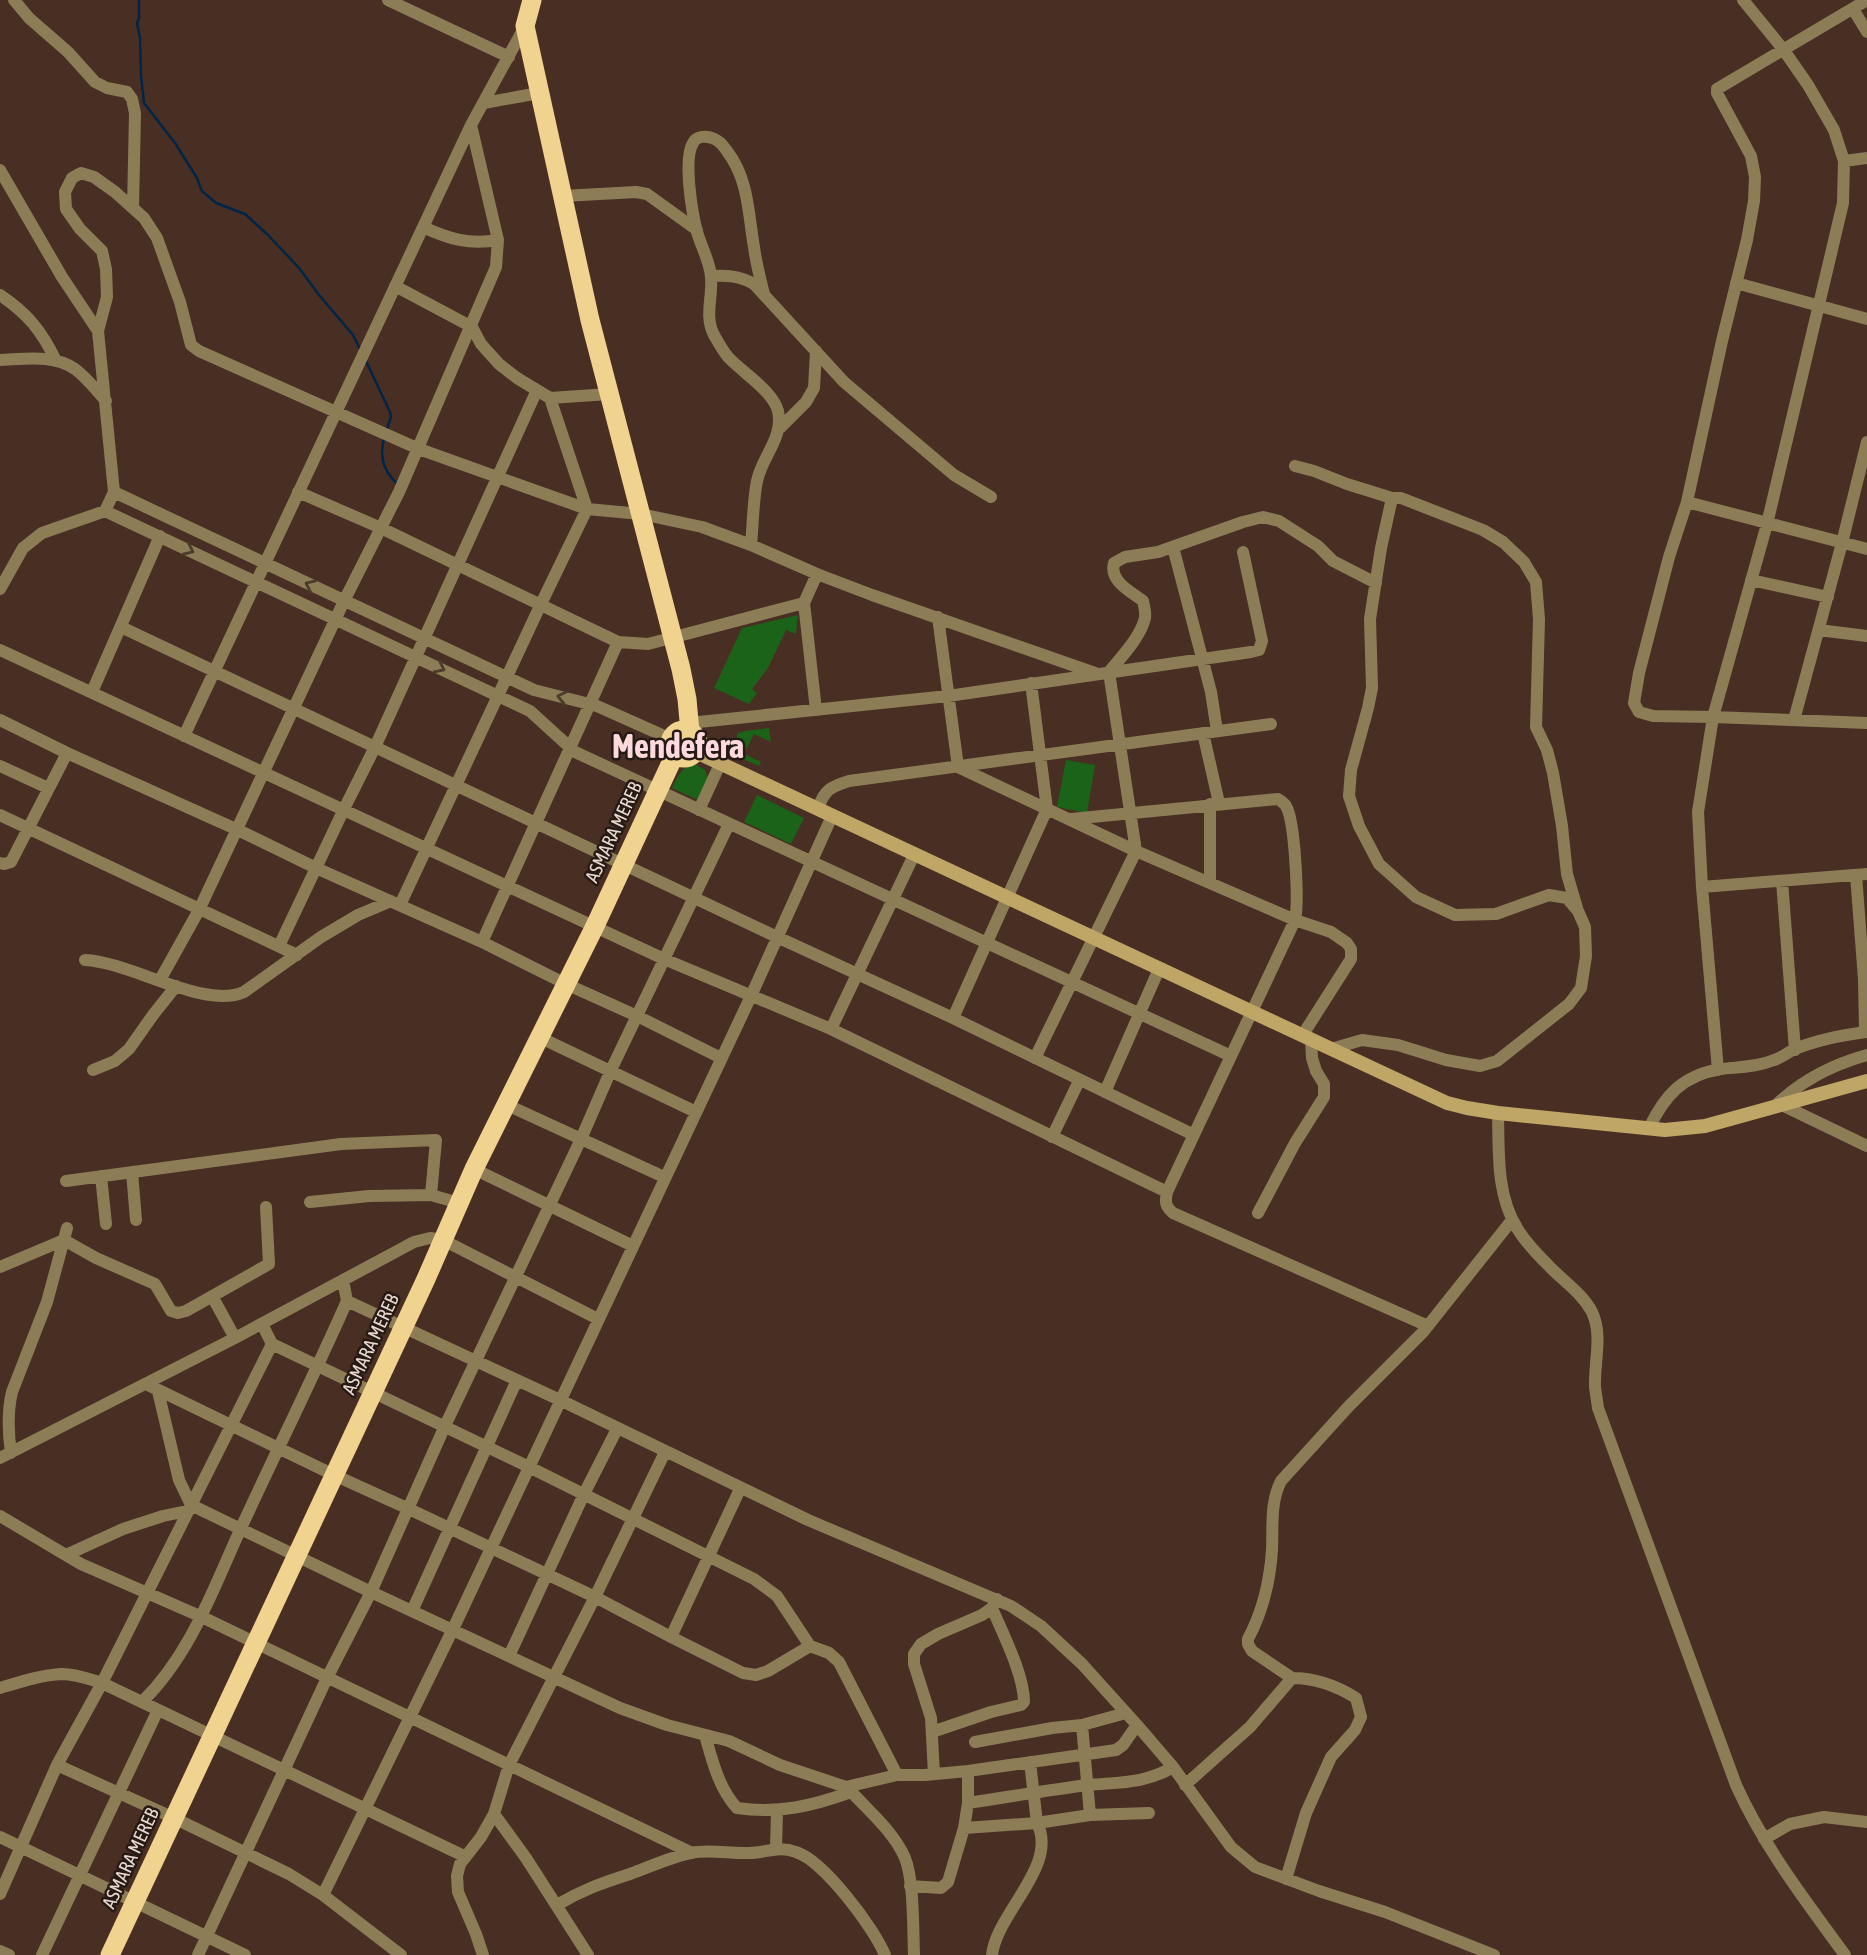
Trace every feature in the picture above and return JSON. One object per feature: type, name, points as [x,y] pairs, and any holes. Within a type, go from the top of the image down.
[{"type":"highway","points":[[532,0],[525,26],[590,320],[673,637],[685,689],[690,727],[698,741],[696,752],[683,758],[673,747],[677,732],[690,727]]},
{"type":"highway","name":"ASMARA MEREB","points":[[110,1955],[373,1394],[505,1104],[624,864],[673,747]]},
{"type":"main road","points":[[696,752],[1447,1103],[1498,1113],[1649,1128],[1686,1129],[1867,1082]]},
{"type":"street","points":[[14,0],[95,82],[107,88],[127,92],[132,99],[135,113],[133,208]]},
{"type":"street","points":[[388,0],[509,57]]},
{"type":"street","points":[[1867,0],[1717,89],[1751,156],[1755,177],[1754,201],[1687,502],[1669,557],[1639,673],[1634,703],[1639,712],[1653,716],[1867,723]]},
{"type":"street","points":[[1718,1070],[1698,812],[1713,717],[1767,524],[1843,203],[1844,161],[1833,130],[1808,85],[1746,2]]},
{"type":"street","points":[[1853,9],[1867,32]]},
{"type":"street","points":[[184,736],[471,125],[525,26]]},
{"type":"street","points":[[484,103],[540,93]]},
{"type":"street","points":[[160,980],[199,910],[335,619],[401,488],[496,267],[498,240],[471,125]]},
{"type":"street","points":[[764,294],[754,251],[748,198],[742,178],[731,156],[719,141],[710,137],[695,139],[688,173],[690,196],[696,230],[711,276],[708,311],[712,332],[728,356],[761,387],[777,408],[780,428]]},
{"type":"street","points":[[1844,161],[1867,158]]},
{"type":"street","points":[[0,170],[62,277],[99,331]]},
{"type":"street","points":[[105,511],[114,492],[99,331],[107,298],[106,269],[102,251],[80,229],[66,209],[65,192],[72,177],[80,173],[94,177],[144,218],[157,238],[180,302],[191,345],[199,351],[419,449],[587,509],[642,514],[702,527],[751,544],[817,574],[1096,673]]},
{"type":"street","points":[[563,197],[636,192],[647,194],[696,230]]},
{"type":"street","points":[[423,227],[462,241],[480,243],[498,240]]},
{"type":"street","points":[[711,276],[743,278],[754,284],[844,382],[954,475],[991,497]]},
{"type":"street","points":[[1736,283],[1867,319]]},
{"type":"street","points":[[395,286],[472,327],[481,344],[499,364],[550,398],[609,394]]},
{"type":"street","points":[[0,295],[17,306],[34,324],[45,338],[56,361]]},
{"type":"street","points":[[751,544],[757,481],[780,428],[806,402],[814,388],[816,351]]},
{"type":"street","points":[[0,360],[38,358],[56,361],[74,368],[106,401]]},
{"type":"street","points":[[279,946],[375,747],[537,390]]},
{"type":"street","points":[[85,960],[120,965],[193,991],[224,997],[235,996],[358,915],[395,903],[427,848],[587,509],[550,398]]},
{"type":"street","points":[[1794,720],[1863,473],[1867,442]]},
{"type":"street","points":[[1296,466],[1392,498],[1401,498],[1483,530],[1503,542],[1524,562],[1536,582],[1539,619],[1536,727],[1547,750],[1553,773],[1567,874],[1585,927],[1586,956],[1581,988],[1569,1004],[1497,1061],[1480,1066],[1446,1060],[1398,1045],[1362,1040],[1331,1049]]},
{"type":"street","points":[[114,492],[534,690],[590,704],[673,747]]},
{"type":"street","points":[[298,492],[381,528],[618,642],[648,644],[804,603]]},
{"type":"street","points":[[1392,498],[1370,619],[1372,688],[1351,771],[1349,796],[1359,826],[1379,864],[1416,897],[1455,915],[1496,914],[1549,895],[1567,898],[1578,911]]},
{"type":"street","points":[[1687,502],[1867,550]]},
{"type":"street","points":[[0,589],[23,548],[41,533],[105,511],[530,711],[575,752],[1231,1056]]},
{"type":"street","points":[[1035,1058],[1136,851],[1109,672],[1126,652],[1146,616],[1143,601],[1116,580],[1112,572],[1114,563],[1125,556],[1157,552],[1263,517],[1279,522],[1318,546],[1333,561],[1376,583]]},
{"type":"street","points":[[92,692],[160,536]]},
{"type":"street","points":[[1173,547],[1211,692],[1217,731]]},
{"type":"street","points":[[690,727],[948,696],[1259,650],[1262,641],[1243,552]]},
{"type":"street","points":[[816,710],[804,603],[817,574]]},
{"type":"street","points":[[1751,580],[1828,597]]},
{"type":"street","points":[[938,617],[958,766]]},
{"type":"street","points":[[121,627],[858,973],[1194,1135]]},
{"type":"street","points":[[1819,630],[1867,636]]},
{"type":"street","points":[[482,942],[618,642]]},
{"type":"street","points":[[0,650],[664,958],[831,1030],[1167,1192]]},
{"type":"street","points":[[953,1018],[1047,808],[1031,683]]},
{"type":"street","points":[[0,720],[482,942],[721,1058]]},
{"type":"street","points":[[818,809],[822,797],[833,786],[849,781],[1271,724]]},
{"type":"street","points":[[1203,733],[1214,804],[1210,883]]},
{"type":"street","points":[[0,863],[11,862],[67,753]]},
{"type":"street","points":[[699,810],[720,764]]},
{"type":"street","points":[[0,766],[48,788]]},
{"type":"street","points":[[958,766],[1136,851],[1295,920],[1331,932],[1347,943],[1351,949],[1350,959],[1306,1038],[1316,1071],[1324,1084],[1324,1097],[1295,1143],[1258,1213]]},
{"type":"street","points":[[1071,819],[1278,799],[1286,805],[1290,816],[1297,877],[1298,908],[1295,920],[1165,1200],[1173,1213],[1428,1326]]},
{"type":"street","points":[[0,815],[297,955]]},
{"type":"street","points":[[323,1895],[492,1548],[751,996],[832,816]]},
{"type":"street","points":[[198,1955],[327,1678],[371,1592],[444,1428],[581,1139],[636,1016],[729,824]]},
{"type":"street","points":[[831,1030],[914,855]]},
{"type":"street","points":[[1649,1128],[1660,1106],[1674,1090],[1696,1076],[1775,1060],[1795,1050],[1830,1039],[1866,1032],[1861,875],[1702,887]]},
{"type":"street","points":[[1782,881],[1795,1050]]},
{"type":"street","points":[[1105,1092],[1159,969]]},
{"type":"street","points":[[93,1070],[116,1061],[130,1049],[176,986]]},
{"type":"street","points":[[539,1037],[696,1112]]},
{"type":"street","points":[[1867,1055],[1818,1074],[1791,1091],[1778,1106],[1867,1146]]},
{"type":"street","points":[[1052,1137],[1079,1081]]},
{"type":"street","points":[[505,1104],[664,1177]]},
{"type":"street","points":[[1498,1113],[1503,1191],[1508,1210],[1517,1230],[1579,1294],[1592,1313],[1597,1331],[1595,1385],[1598,1408],[1737,1785],[1764,1839],[1845,1955]]},
{"type":"street","points":[[66,1181],[341,1144],[436,1140],[431,1195]]},
{"type":"street","points":[[474,1170],[633,1246]]},
{"type":"street","points":[[132,1172],[136,1220]]},
{"type":"street","points":[[101,1176],[106,1224]]},
{"type":"street","points":[[310,1202],[369,1196],[431,1195],[459,1203]]},
{"type":"street","points":[[65,1234],[96,1258],[155,1284],[171,1311],[178,1313],[270,1264],[266,1207]]},
{"type":"street","points":[[1286,1879],[1306,1813],[1331,1757],[1356,1730],[1361,1717],[1356,1698],[1344,1690],[1318,1681],[1292,1678],[1252,1651],[1248,1644],[1260,1611],[1272,1553],[1276,1490],[1331,1425],[1428,1326],[1512,1220]]},
{"type":"street","points":[[0,1267],[65,1234]]},
{"type":"street","points":[[5,1456],[12,1392],[47,1302],[65,1234]]},
{"type":"street","points":[[5,1456],[262,1324],[414,1242],[430,1238],[443,1240],[598,1319]]},
{"type":"street","points":[[142,1702],[159,1686],[175,1664],[202,1618],[347,1301],[343,1280]]},
{"type":"street","points":[[212,1296],[235,1338]]},
{"type":"street","points":[[347,1301],[560,1400],[740,1489],[1041,1626],[1082,1664],[1137,1724],[1173,1767],[1231,1847],[1255,1867],[1385,1912],[1494,1955]]},
{"type":"street","points":[[262,1324],[272,1345],[754,1578],[776,1596],[810,1646],[829,1653],[839,1662],[897,1775]]},
{"type":"street","points":[[0,1894],[57,1765],[102,1683],[272,1345]]},
{"type":"street","points":[[412,1611],[517,1380]]},
{"type":"street","points":[[146,1384],[595,1597],[743,1673],[756,1675],[768,1671],[810,1646]]},
{"type":"street","points":[[158,1391],[179,1480],[189,1508]]},
{"type":"street","points":[[509,1656],[545,1573],[617,1429]]},
{"type":"street","points":[[483,1955],[458,1892],[457,1876],[460,1864],[481,1837],[494,1814],[509,1765],[665,1452]]},
{"type":"street","points":[[671,1637],[740,1489]]},
{"type":"street","points":[[66,1555],[122,1529],[189,1508],[241,1529],[620,1708],[667,1725],[729,1741],[780,1765],[849,1789],[896,1841],[906,1859],[914,1955]]},
{"type":"street","points":[[0,1517],[118,1581],[255,1643],[692,1853]]},
{"type":"street","points":[[932,1732],[1024,1702],[1022,1686],[995,1604]]},
{"type":"street","points":[[934,1774],[932,1732],[914,1664],[914,1654],[921,1644],[982,1615],[995,1604]]},
{"type":"street","points":[[0,1688],[62,1674],[102,1683],[464,1856]]},
{"type":"street","points":[[1185,1785],[1250,1727],[1292,1678]]},
{"type":"street","points":[[43,1955],[158,1710]]},
{"type":"street","points":[[975,1742],[1082,1724],[1126,1713]]},
{"type":"street","points":[[1082,1724],[1090,1815]]},
{"type":"street","points":[[705,1735],[714,1766],[730,1800],[737,1808],[777,1810],[814,1805],[849,1789],[897,1775],[968,1771],[1116,1750],[1123,1745],[1137,1724]]},
{"type":"street","points":[[992,1955],[1004,1923],[1035,1870],[1043,1844],[1042,1832],[1037,1822],[1030,1762]]},
{"type":"street","points":[[57,1765],[289,1874],[323,1895],[401,1955]]},
{"type":"street","points":[[968,1803],[1086,1785],[1139,1780],[1158,1776],[1173,1767]]},
{"type":"street","points":[[910,1886],[945,1886],[964,1828],[968,1803],[968,1771]]},
{"type":"street","points":[[776,1848],[777,1810]]},
{"type":"street","points":[[964,1828],[1090,1815],[1149,1813]]},
{"type":"street","points":[[494,1814],[588,1955]]},
{"type":"street","points":[[1764,1839],[1790,1824],[1824,1817],[1867,1822]]},
{"type":"street","points":[[0,1837],[245,1955]]},
{"type":"street","points":[[557,1905],[579,1891],[601,1882],[692,1853],[751,1853],[776,1848],[796,1852],[815,1861],[836,1883],[870,1928],[885,1955]]},
{"type":"street","points":[[0,1951],[9,1955]]},
{"type":"green space","points":[[798,615],[796,634],[786,630],[768,668],[752,689],[757,693],[749,704],[714,688],[742,628]]},
{"type":"green space","points":[[769,728],[771,742],[754,734],[744,754],[761,762],[759,766],[730,753],[738,733]]},
{"type":"green space","points":[[1066,760],[1095,765],[1087,813],[1057,807]]},
{"type":"green space","points":[[695,764],[705,770],[708,779],[698,800],[672,788],[683,770]]},
{"type":"green space","points":[[757,795],[804,818],[791,844],[744,822]]},
{"type":"waterway","points":[[139,0],[137,23],[144,103],[175,143],[202,191],[216,203],[245,214],[268,235],[299,268],[353,335],[360,349]]},
{"type":"waterway","points":[[366,361],[390,412],[387,429]]},
{"type":"waterway","points":[[384,438],[384,464],[399,485]]},
{"type":"district","name":"Mendefera","points":[[678,746]]}]
